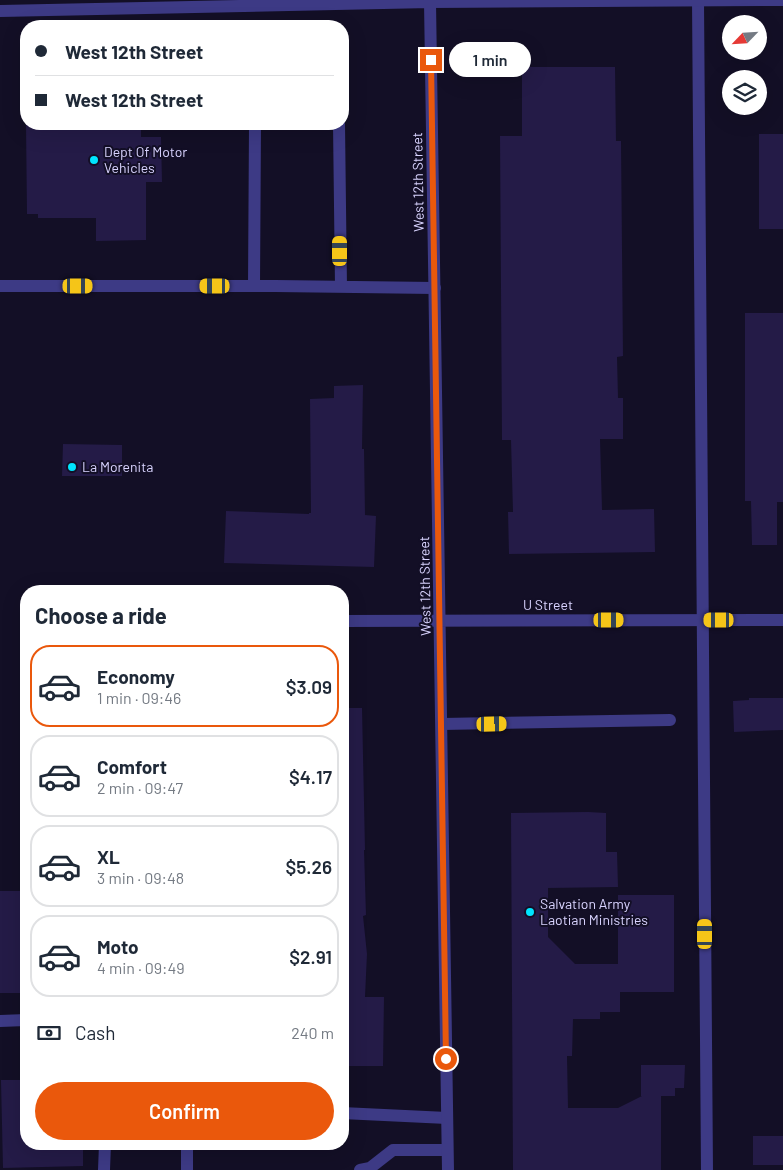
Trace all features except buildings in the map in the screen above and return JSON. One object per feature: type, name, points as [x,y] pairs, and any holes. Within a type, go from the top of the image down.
[{"type":"street","points":[[698,0],[706,1170]]},
{"type":"street","points":[[0,11],[430,2],[783,0]]},
{"type":"street","name":"West 12th Street","points":[[430,2],[448,1170]]},
{"type":"street","points":[[254,286],[255,130]]},
{"type":"street","points":[[339,130],[341,287]]},
{"type":"street","points":[[0,286],[435,288]]},
{"type":"street","name":"U Street","points":[[349,621],[783,620]]},
{"type":"street","points":[[442,724],[670,720]]},
{"type":"street","points":[[0,1021],[20,1020]]},
{"type":"street","points":[[349,1113],[447,1118]]},
{"type":"street","points":[[104,1170],[105,1150]]},
{"type":"street","points":[[186,1170],[187,1150]]},
{"type":"street","points":[[360,1170],[370,1168],[393,1150],[447,1150]]},
{"type":"place","name":"Dept Of Motor Vehicles","points":[[94,160]]},
{"type":"place","name":"La Morenita","points":[[72,467]]},
{"type":"place","name":"Salvation Army Laotian Ministries","points":[[530,912]]},
{"type":"route","points":[[431,60],[446,1059]]}]
